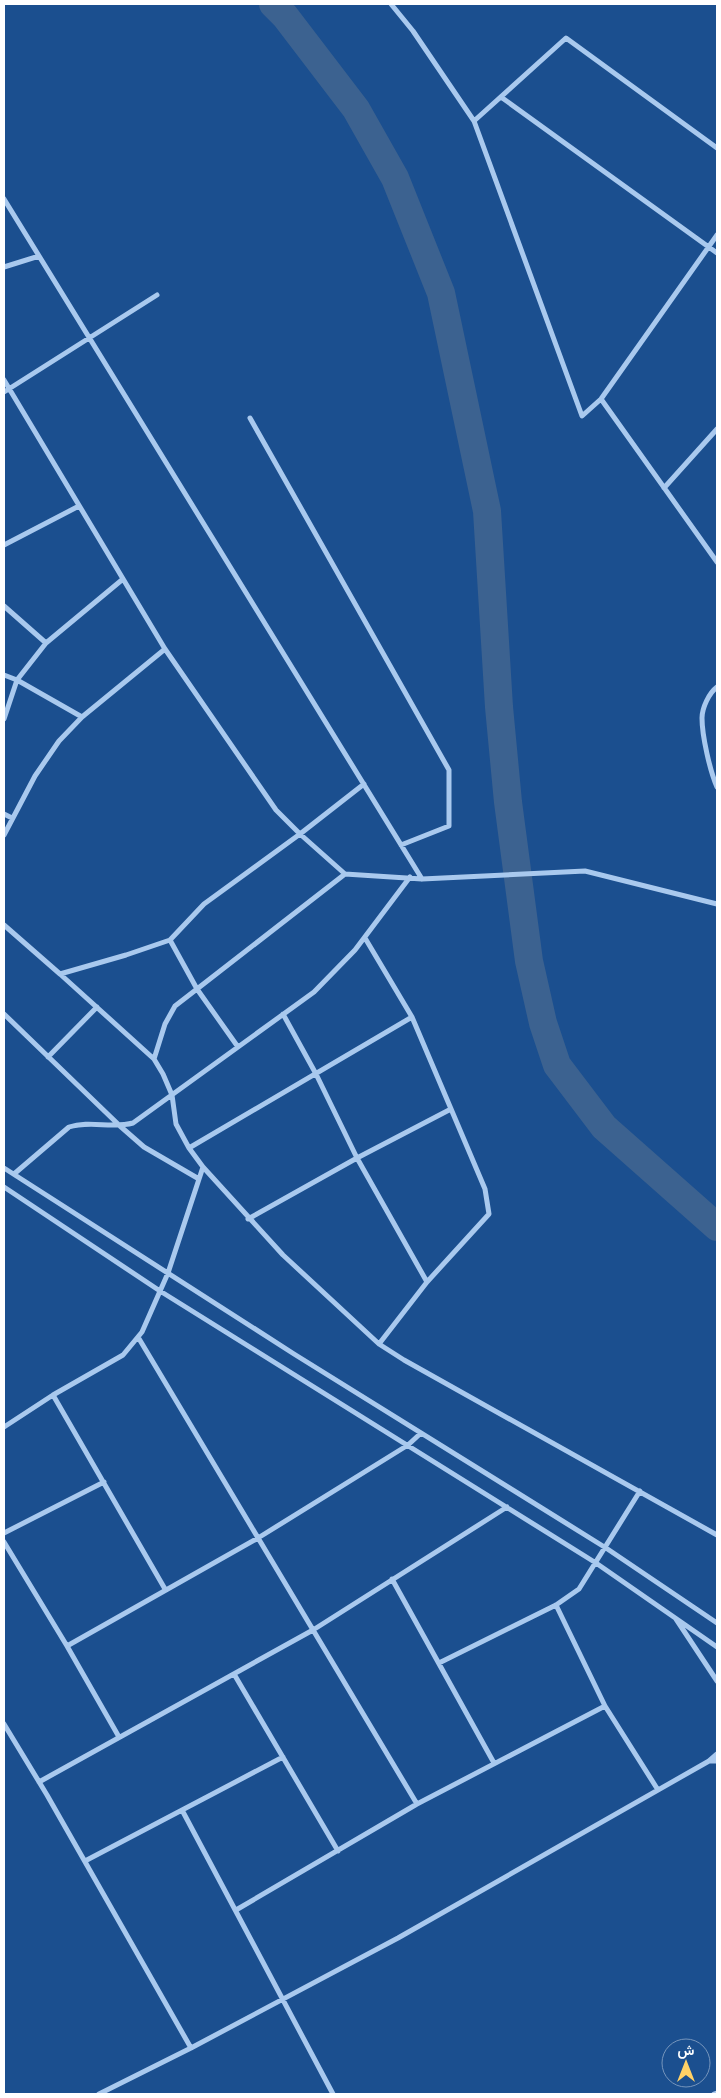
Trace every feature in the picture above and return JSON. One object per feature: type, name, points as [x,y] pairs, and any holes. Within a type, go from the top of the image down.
[{"type":"street","points":[[391,4],[413,31],[474,121],[582,416],[601,399],[717,235]]},
{"type":"street","points":[[474,121],[566,38],[717,148]]},
{"type":"street","points":[[501,97],[717,253]]},
{"type":"street","points":[[4,199],[422,879]]},
{"type":"street","points":[[4,268],[39,256]]},
{"type":"street","points":[[4,392],[10,390],[157,295]]},
{"type":"street","points":[[4,380],[165,649],[276,810],[345,874],[435,879],[585,871],[717,904]]},
{"type":"street","points":[[601,399],[717,562]]},
{"type":"street","points":[[250,418],[449,770],[449,826],[401,844]]},
{"type":"street","points":[[664,488],[717,429]]},
{"type":"street","points":[[4,545],[79,506]]},
{"type":"street","points":[[4,718],[16,680],[46,643],[123,579]]},
{"type":"street","points":[[4,606],[46,643]]},
{"type":"street","points":[[4,835],[35,776],[59,741],[82,717],[165,649]]},
{"type":"street","points":[[4,675],[82,717]]},
{"type":"street","points":[[717,687],[711,692],[702,716],[711,774],[717,787]]},
{"type":"street","points":[[60,974],[118,958],[170,940],[204,904],[300,834],[364,784]]},
{"type":"street","points":[[4,814],[12,818]]},
{"type":"street","points":[[154,1060],[165,1024],[175,1006],[345,874]]},
{"type":"street","points":[[14,1174],[69,1127],[80,1124],[120,1126],[133,1122],[314,992],[365,938],[410,877]]},
{"type":"street","points":[[4,926],[97,1007],[154,1060],[163,1074],[172,1095],[176,1124],[189,1148],[203,1167],[248,1219],[283,1255],[379,1344],[404,1360],[717,1535]]},
{"type":"street","points":[[365,938],[412,1017],[485,1189],[489,1214],[427,1282],[379,1344]]},
{"type":"street","points":[[170,940],[197,989],[238,1047]]},
{"type":"street","points":[[48,1057],[97,1007]]},
{"type":"street","points":[[4,1014],[144,1147],[199,1180]]},
{"type":"street","points":[[283,1014],[316,1074],[357,1158],[427,1282]]},
{"type":"street","points":[[189,1148],[412,1017]]},
{"type":"street","points":[[248,1219],[357,1158],[451,1109]]},
{"type":"street","points":[[4,1427],[53,1395],[122,1355],[142,1332],[168,1273],[203,1167]]},
{"type":"street","points":[[4,1168],[421,1433],[606,1548],[717,1623]]},
{"type":"street","points":[[4,1187],[160,1290],[596,1563],[717,1647]]},
{"type":"street","points":[[138,1337],[417,1804]]},
{"type":"street","points":[[53,1395],[165,1589]]},
{"type":"street","points":[[68,1646],[165,1589],[258,1538],[408,1445],[421,1433]]},
{"type":"street","points":[[4,1534],[104,1482]]},
{"type":"street","points":[[439,1663],[556,1606],[579,1589],[640,1491]]},
{"type":"street","points":[[39,1782],[313,1630],[392,1578],[507,1507]]},
{"type":"street","points":[[4,1542],[68,1646],[119,1737]]},
{"type":"street","points":[[392,1578],[494,1764]]},
{"type":"street","points":[[556,1606],[605,1706],[658,1790]]},
{"type":"street","points":[[674,1617],[717,1681]]},
{"type":"street","points":[[234,1674],[338,1851]]},
{"type":"street","points":[[236,1910],[417,1804],[605,1706]]},
{"type":"street","points":[[4,1724],[191,2048]]},
{"type":"street","points":[[99,2094],[191,2048],[398,1938],[658,1790],[717,1754]]},
{"type":"street","points":[[85,1862],[283,1757]]},
{"type":"street","points":[[708,1761],[717,1761]]},
{"type":"street","points":[[182,1810],[333,2094]]},
{"type":"waterway","points":[[273,4],[285,16],[356,109],[395,178],[441,293],[487,511],[499,707],[508,802],[529,961],[543,1023],[557,1065],[604,1127],[717,1227]]}]
